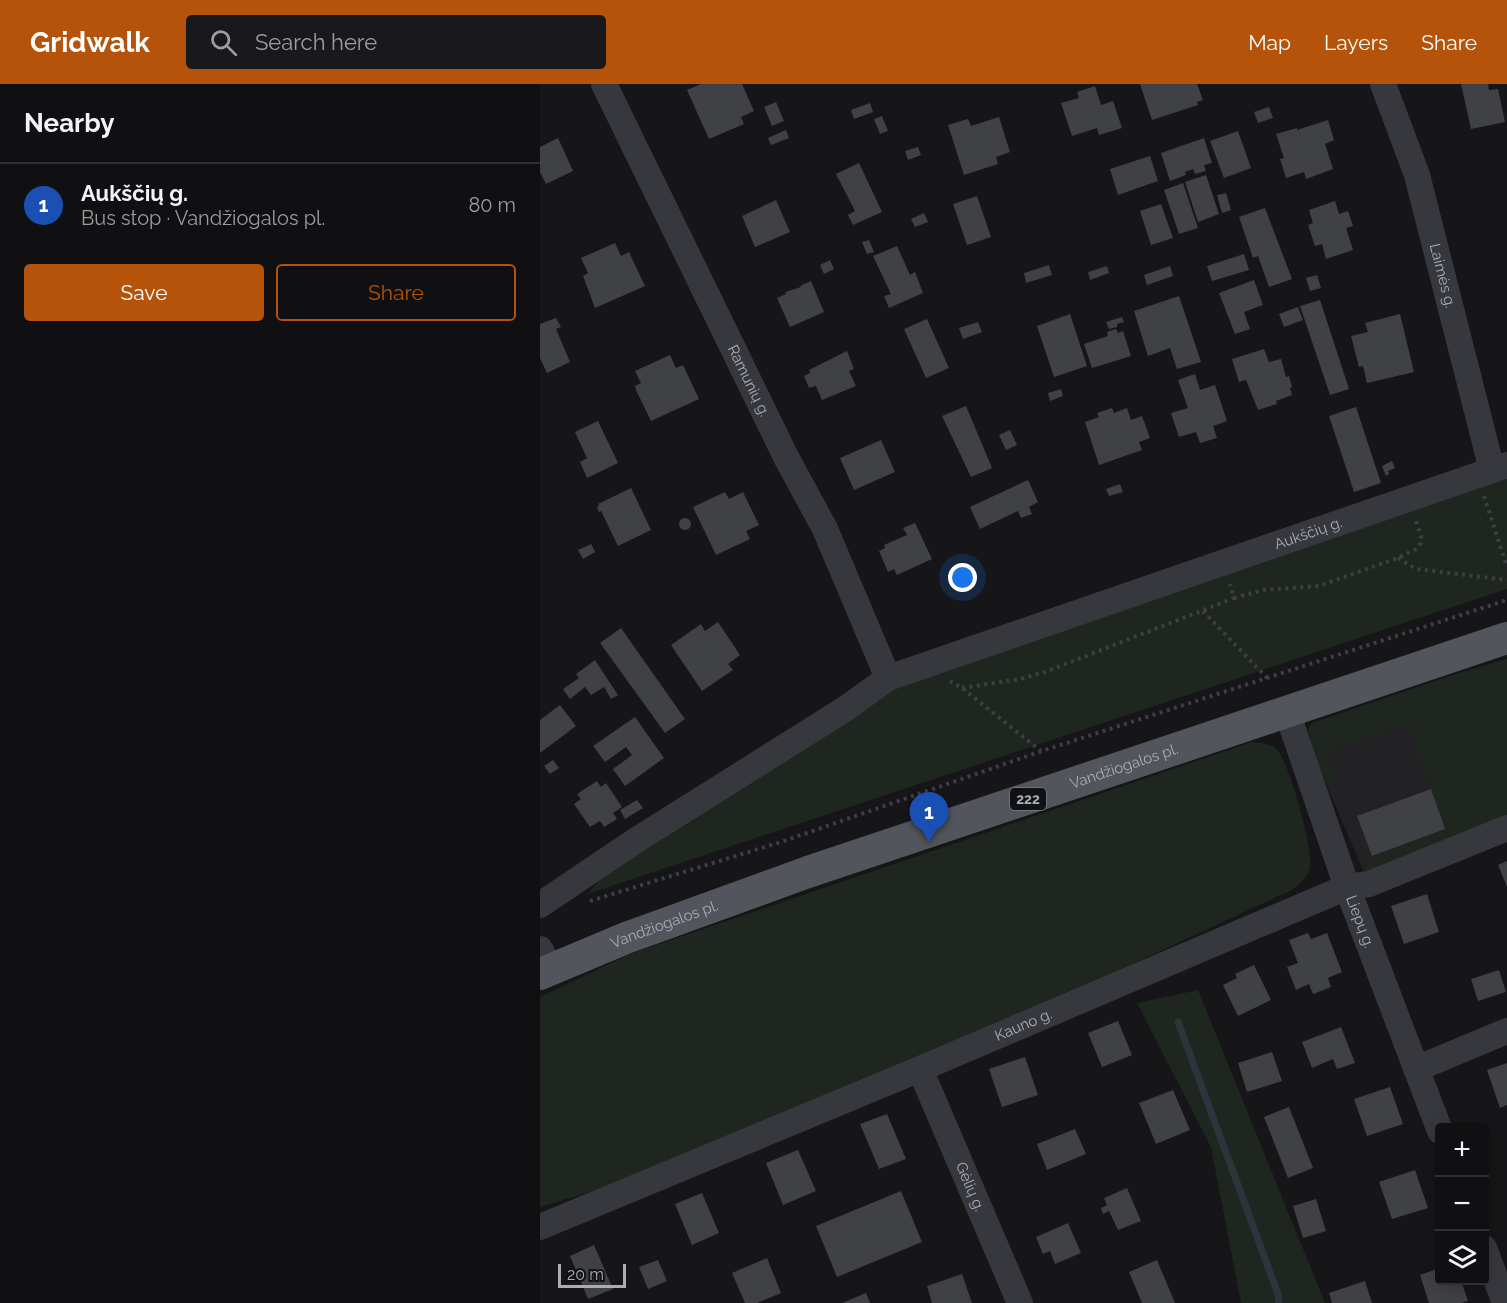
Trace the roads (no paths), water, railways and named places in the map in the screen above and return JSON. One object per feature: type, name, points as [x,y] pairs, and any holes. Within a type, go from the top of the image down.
[{"type":"main road","name":"Vandžiogalos pl.","points":[[544,964],[1507,638]]},
{"type":"street","name":"Ramunių g.","points":[[604,84],[786,457],[825,529],[888,678]]},
{"type":"street","name":"Laimės g.","points":[[1383,84],[1417,175],[1492,470]]},
{"type":"street","name":"Aukščių g.","points":[[540,905],[635,841],[845,710],[888,678],[1492,470]]},
{"type":"street","name":"Liepų g.","points":[[1287,712],[1347,887],[1437,1123]]},
{"type":"street","name":"Kauno g.","points":[[540,1227],[920,1069],[1347,887],[1369,884],[1507,828]]},
{"type":"street","points":[[1416,1069],[1507,1031]]},
{"type":"street","name":"Gėlių g.","points":[[920,1069],[1020,1303]]},
{"type":"street","points":[[1489,1257],[1504,1290]]},
{"type":"waterway","points":[[1178,1022],[1278,1294],[1279,1303]]},
{"type":"place","name":"Aukščių g.","points":[[929,842]]}]
